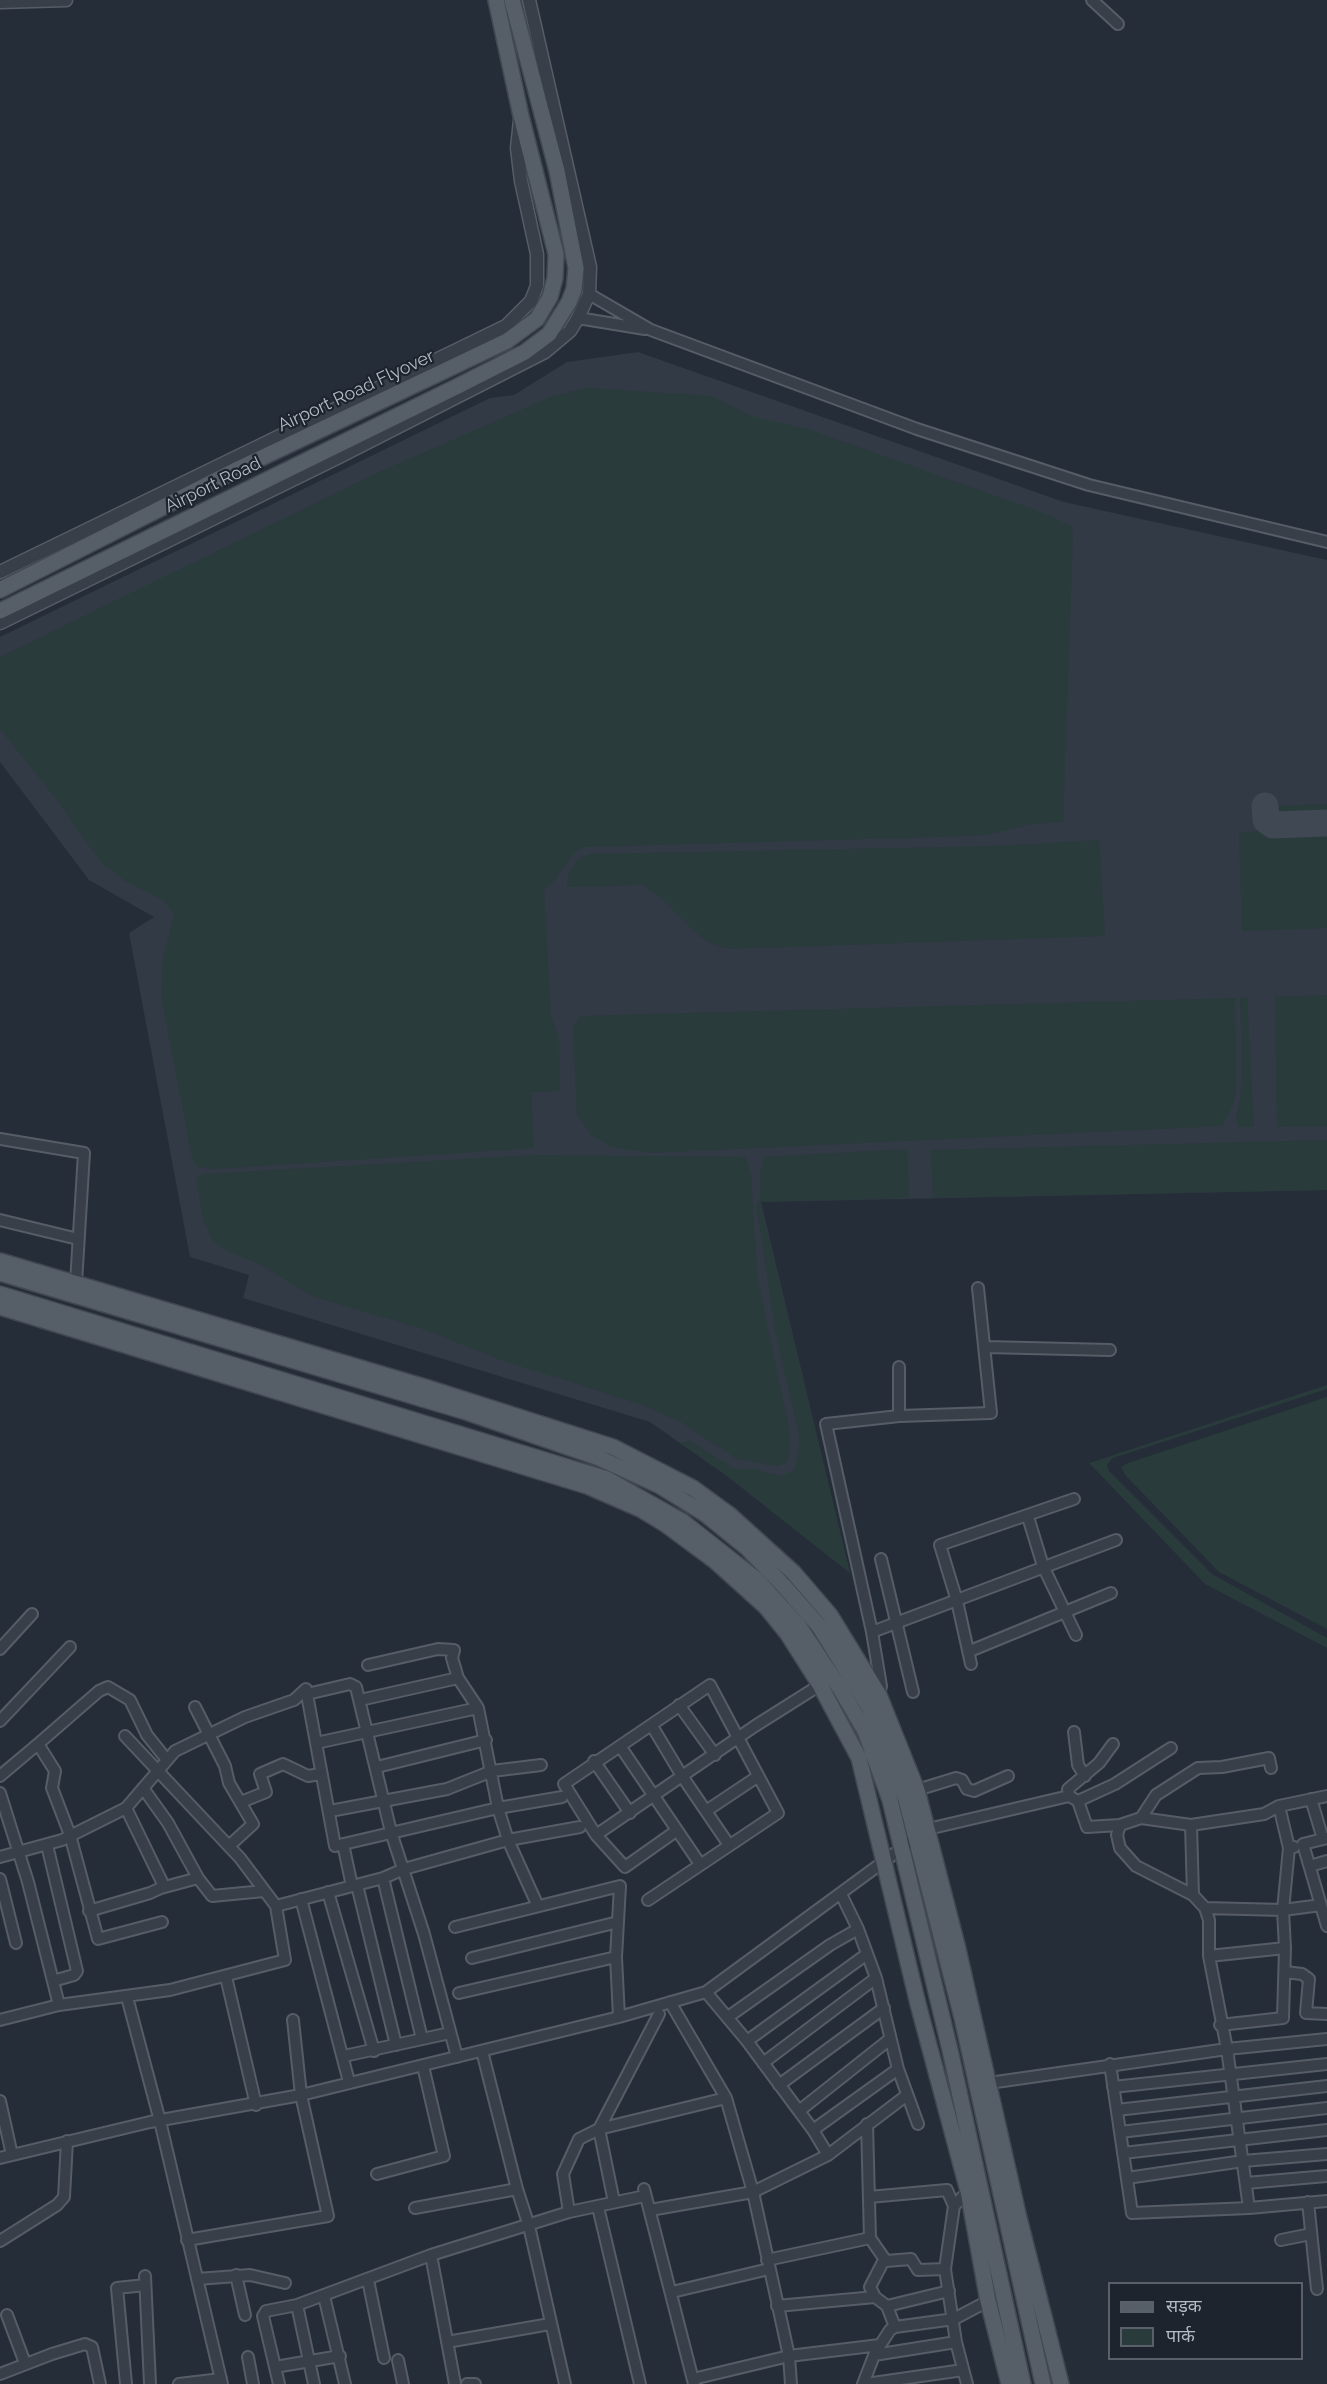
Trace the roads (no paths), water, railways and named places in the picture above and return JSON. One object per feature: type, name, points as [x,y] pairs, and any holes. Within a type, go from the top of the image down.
[{"type":"main road","points":[[496,0],[520,116]]},
{"type":"main road","name":"Airport Road","points":[[0,611],[525,352],[539,344],[562,317],[574,288],[576,268],[573,242],[512,0]]},
{"type":"main road","name":"Airport Road Flyover","points":[[0,590],[238,469],[527,329],[537,319],[550,297],[555,278],[556,254],[520,116]]},
{"type":"main road","points":[[0,1261],[500,1424],[599,1458],[660,1486],[705,1514],[747,1548],[819,1626],[878,1724],[906,1799],[922,1834]]},
{"type":"main road","points":[[0,1273],[72,1286],[571,1432],[640,1459],[693,1488],[730,1515],[794,1573],[830,1615],[879,1695],[917,1790],[922,1834],[973,2040],[1005,2216],[1043,2384]]},
{"type":"main road","points":[[0,1294],[40,1311],[552,1474],[642,1510],[716,1561],[765,1606],[788,1633],[820,1685],[859,1758],[918,2004],[968,2191],[988,2301],[1009,2384]]},
{"type":"main road","points":[[0,1306],[40,1311],[607,1479],[682,1521],[757,1580],[798,1624],[818,1652],[865,1731],[890,1800],[903,1847],[1023,2384]]},
{"type":"main road","points":[[973,2040],[989,2083],[1018,2214],[1061,2384]]},
{"type":"main road","points":[[978,2241],[987,2219]]},
{"type":"street","points":[[0,2],[66,0]]},
{"type":"street","points":[[0,623],[337,458],[545,352],[559,342],[578,318],[589,294],[589,261],[529,0]]},
{"type":"street","points":[[1092,0],[1118,24]]},
{"type":"street","points":[[0,572],[506,326],[531,301],[537,286],[537,254],[521,181],[517,147],[520,116]]},
{"type":"street","points":[[589,294],[651,330],[917,429],[1089,485],[1327,542]]},
{"type":"street","points":[[578,318],[651,330]]},
{"type":"street","points":[[0,1139],[84,1152],[72,1286]]},
{"type":"street","points":[[0,1220],[78,1239]]},
{"type":"street","points":[[879,1695],[881,1686],[872,1632],[826,1424],[899,1416],[991,1413],[986,1347],[978,1288]]},
{"type":"street","points":[[986,1347],[1110,1350]]},
{"type":"street","points":[[899,1367],[899,1416]]},
{"type":"street","points":[[971,1664],[970,1651],[957,1601],[940,1545],[1074,1499]]},
{"type":"street","points":[[1028,1516],[1043,1566],[1067,1612],[1076,1635]]},
{"type":"street","points":[[872,1632],[1116,1540]]},
{"type":"street","points":[[881,1559],[913,1692]]},
{"type":"street","points":[[970,1651],[1111,1593]]},
{"type":"street","points":[[0,1649],[32,1614]]},
{"type":"street","points":[[0,1721],[70,1647]]},
{"type":"street","points":[[368,1665],[442,1648],[454,1650],[452,1658],[458,1678],[478,1708],[498,1808],[508,1840],[537,1904]]},
{"type":"street","points":[[360,1700],[458,1678]]},
{"type":"street","points":[[307,1694],[353,1684],[360,1700],[391,1832],[404,1869],[457,2057]]},
{"type":"street","points":[[648,1900],[778,1814],[710,1685],[652,1726],[594,1761],[564,1784],[596,1835],[625,1867],[676,1831]]},
{"type":"street","points":[[596,1835],[820,1685]]},
{"type":"street","points":[[0,1776],[99,1691],[108,1687],[130,1700],[147,1735],[167,1760]]},
{"type":"street","points":[[0,1857],[47,1845],[126,1808],[175,1751],[245,1718],[294,1700],[306,1689],[335,1846],[498,1808],[562,1797]]},
{"type":"street","points":[[679,1705],[715,1755]]},
{"type":"street","points":[[195,1707],[225,1766],[229,1783],[253,1824],[229,1846]]},
{"type":"street","points":[[316,1743],[369,1734],[478,1708]]},
{"type":"street","points":[[652,1726],[682,1776],[729,1845]]},
{"type":"street","points":[[1074,1732],[1078,1765],[1086,1776]]},
{"type":"street","points":[[0,2020],[59,2005],[127,1997],[226,1977],[285,1960],[276,1906],[270,1894],[264,1891],[229,1846],[125,1736]]},
{"type":"street","points":[[377,1767],[486,1740]]},
{"type":"street","points":[[38,1744],[55,1771],[52,1788],[70,1835],[98,1939],[162,1922]]},
{"type":"street","points":[[1113,1744],[1099,1763],[1068,1789],[1087,1827],[1120,1825],[1141,1818],[1191,1826],[1264,1814],[1280,1806],[1327,1796]]},
{"type":"street","points":[[620,1746],[700,1864]]},
{"type":"street","points":[[0,2158],[67,2140],[301,2096],[349,2082],[619,2017],[706,1992],[922,1834],[1073,1799],[1115,1784],[1171,1748]]},
{"type":"street","points":[[1141,1818],[1156,1795],[1198,1768],[1222,1767],[1269,1758],[1271,1768]]},
{"type":"street","points":[[594,1761],[630,1813]]},
{"type":"street","points":[[241,1802],[266,1792],[260,1774],[282,1764],[308,1776],[321,1774]]},
{"type":"street","points":[[330,1812],[447,1789],[492,1771],[541,1765]]},
{"type":"street","points":[[917,1790],[956,1778],[962,1780],[967,1789],[974,1791],[1008,1776]]},
{"type":"street","points":[[706,1810],[757,1777]]},
{"type":"street","points":[[143,1788],[168,1823],[198,1878],[212,1896],[264,1891]]},
{"type":"street","points":[[0,1792],[20,1852],[59,2005]]},
{"type":"street","points":[[1289,1848],[1325,1838],[1311,1799]]},
{"type":"street","points":[[1221,2025],[1283,2018],[1285,1948],[1283,1910],[1289,1848],[1280,1806]]},
{"type":"street","points":[[126,1808],[163,1884],[161,1888]]},
{"type":"street","points":[[1120,1825],[1117,1836],[1120,1848],[1136,1866],[1193,1894],[1205,1908],[1209,1920],[1209,1956],[1227,2049],[1249,2208]]},
{"type":"street","points":[[1191,1826],[1193,1894]]},
{"type":"street","points":[[276,1906],[355,1886],[404,1869],[508,1840],[580,1827]]},
{"type":"street","points":[[343,1844],[396,2045]]},
{"type":"street","points":[[1303,1844],[1323,1901],[1327,1926]]},
{"type":"street","points":[[47,1845],[77,1971],[74,1975],[53,1981]]},
{"type":"street","points":[[1310,1866],[1327,1861]]},
{"type":"street","points":[[89,1911],[198,1878]]},
{"type":"street","points":[[382,1878],[422,2039]]},
{"type":"street","points":[[0,1879],[16,1943]]},
{"type":"street","points":[[455,1927],[537,1904],[620,1886],[616,1957],[619,2017]]},
{"type":"street","points":[[328,1892],[374,2051]]},
{"type":"street","points":[[842,1894],[876,1978],[898,2069],[918,2124]]},
{"type":"street","points":[[301,1899],[349,2082]]},
{"type":"street","points":[[1205,1908],[1283,1910],[1323,1901]]},
{"type":"street","points":[[472,1958],[618,1922]]},
{"type":"street","points":[[729,2017],[830,1945],[858,1929]]},
{"type":"street","points":[[1209,1956],[1285,1948]]},
{"type":"street","points":[[747,2041],[867,1954]]},
{"type":"street","points":[[459,1993],[616,1957]]},
{"type":"street","points":[[1285,1972],[1302,1974],[1309,1978],[1306,2013],[1327,2014]]},
{"type":"street","points":[[226,1977],[256,2105]]},
{"type":"street","points":[[763,2063],[876,1978]]},
{"type":"street","points":[[706,1992],[729,2017],[800,2111],[828,2155]]},
{"type":"street","points":[[127,1997],[160,2121],[222,2382],[179,2384]]},
{"type":"street","points":[[670,2002],[726,2098],[753,2192],[789,2356],[791,2384]]},
{"type":"street","points":[[779,2085],[884,2008]]},
{"type":"street","points":[[614,2202],[598,2129],[659,2014]]},
{"type":"street","points":[[187,2240],[328,2216],[301,2096],[293,2020]]},
{"type":"street","points":[[344,2056],[450,2033]]},
{"type":"street","points":[[800,2111],[890,2039]]},
{"type":"street","points":[[989,2083],[1110,2064],[1327,2039]]},
{"type":"street","points":[[483,2051],[517,2189],[529,2226],[565,2384]]},
{"type":"street","points":[[1110,2064],[1132,2213],[1249,2208],[1327,2200]]},
{"type":"street","points":[[1113,2088],[1230,2073],[1327,2064]]},
{"type":"street","points":[[377,2174],[444,2156],[423,2066]]},
{"type":"street","points":[[813,2130],[898,2069]]},
{"type":"street","points":[[1117,2110],[1327,2086]]},
{"type":"street","points":[[650,2210],[753,2192],[828,2155],[907,2095]]},
{"type":"street","points":[[569,2212],[563,2174],[579,2139],[598,2129],[726,2098]]},
{"type":"street","points":[[0,2101],[12,2155]]},
{"type":"street","points":[[1120,2132],[1327,2108]]},
{"type":"street","points":[[867,2124],[870,2238],[884,2260]]},
{"type":"street","points":[[1123,2153],[1327,2130]]},
{"type":"street","points":[[0,2241],[57,2205],[64,2197],[67,2140]]},
{"type":"street","points":[[1127,2178],[1243,2162],[1327,2154]]},
{"type":"street","points":[[1246,2183],[1327,2176]]},
{"type":"street","points":[[415,2208],[517,2189]]},
{"type":"street","points":[[869,2197],[947,2190],[954,2206],[945,2269],[956,2342],[967,2384]]},
{"type":"street","points":[[954,2206],[968,2191]]},
{"type":"street","points":[[279,2384],[264,2313],[324,2296],[431,2255],[569,2212],[645,2193],[694,2382],[789,2356],[880,2344]]},
{"type":"street","points":[[1308,2202],[1317,2289]]},
{"type":"street","points":[[598,2206],[640,2384]]},
{"type":"street","points":[[1281,2240],[1311,2234]]},
{"type":"street","points":[[672,2292],[870,2238]]},
{"type":"street","points":[[431,2255],[455,2384]]},
{"type":"street","points":[[884,2260],[911,2259],[918,2270],[945,2269]]},
{"type":"street","points":[[884,2260],[870,2284],[875,2298],[887,2306],[895,2327]]},
{"type":"street","points":[[236,2275],[245,2315]]},
{"type":"street","points":[[197,2279],[250,2275],[285,2283]]},
{"type":"street","points":[[368,2280],[384,2358]]},
{"type":"street","points":[[126,2384],[117,2288],[145,2281],[150,2384]]},
{"type":"street","points":[[887,2306],[949,2291]]},
{"type":"street","points":[[324,2296],[345,2384]]},
{"type":"street","points":[[777,2306],[875,2298]]},
{"type":"street","points":[[963,2370],[864,2384],[873,2355],[890,2330],[895,2327],[954,2319],[988,2301]]},
{"type":"street","points":[[297,2305],[314,2384]]},
{"type":"street","points":[[7,2315],[26,2363]]},
{"type":"street","points":[[447,2342],[550,2324]]},
{"type":"street","points":[[873,2355],[956,2342]]},
{"type":"street","points":[[0,2374],[85,2344],[92,2347],[100,2384]]},
{"type":"street","points":[[274,2367],[340,2356]]},
{"type":"street","points":[[248,2357],[253,2384]]},
{"type":"street","points":[[398,2360],[403,2384]]},
{"type":"street","points":[[467,2384],[475,2384]]}]
